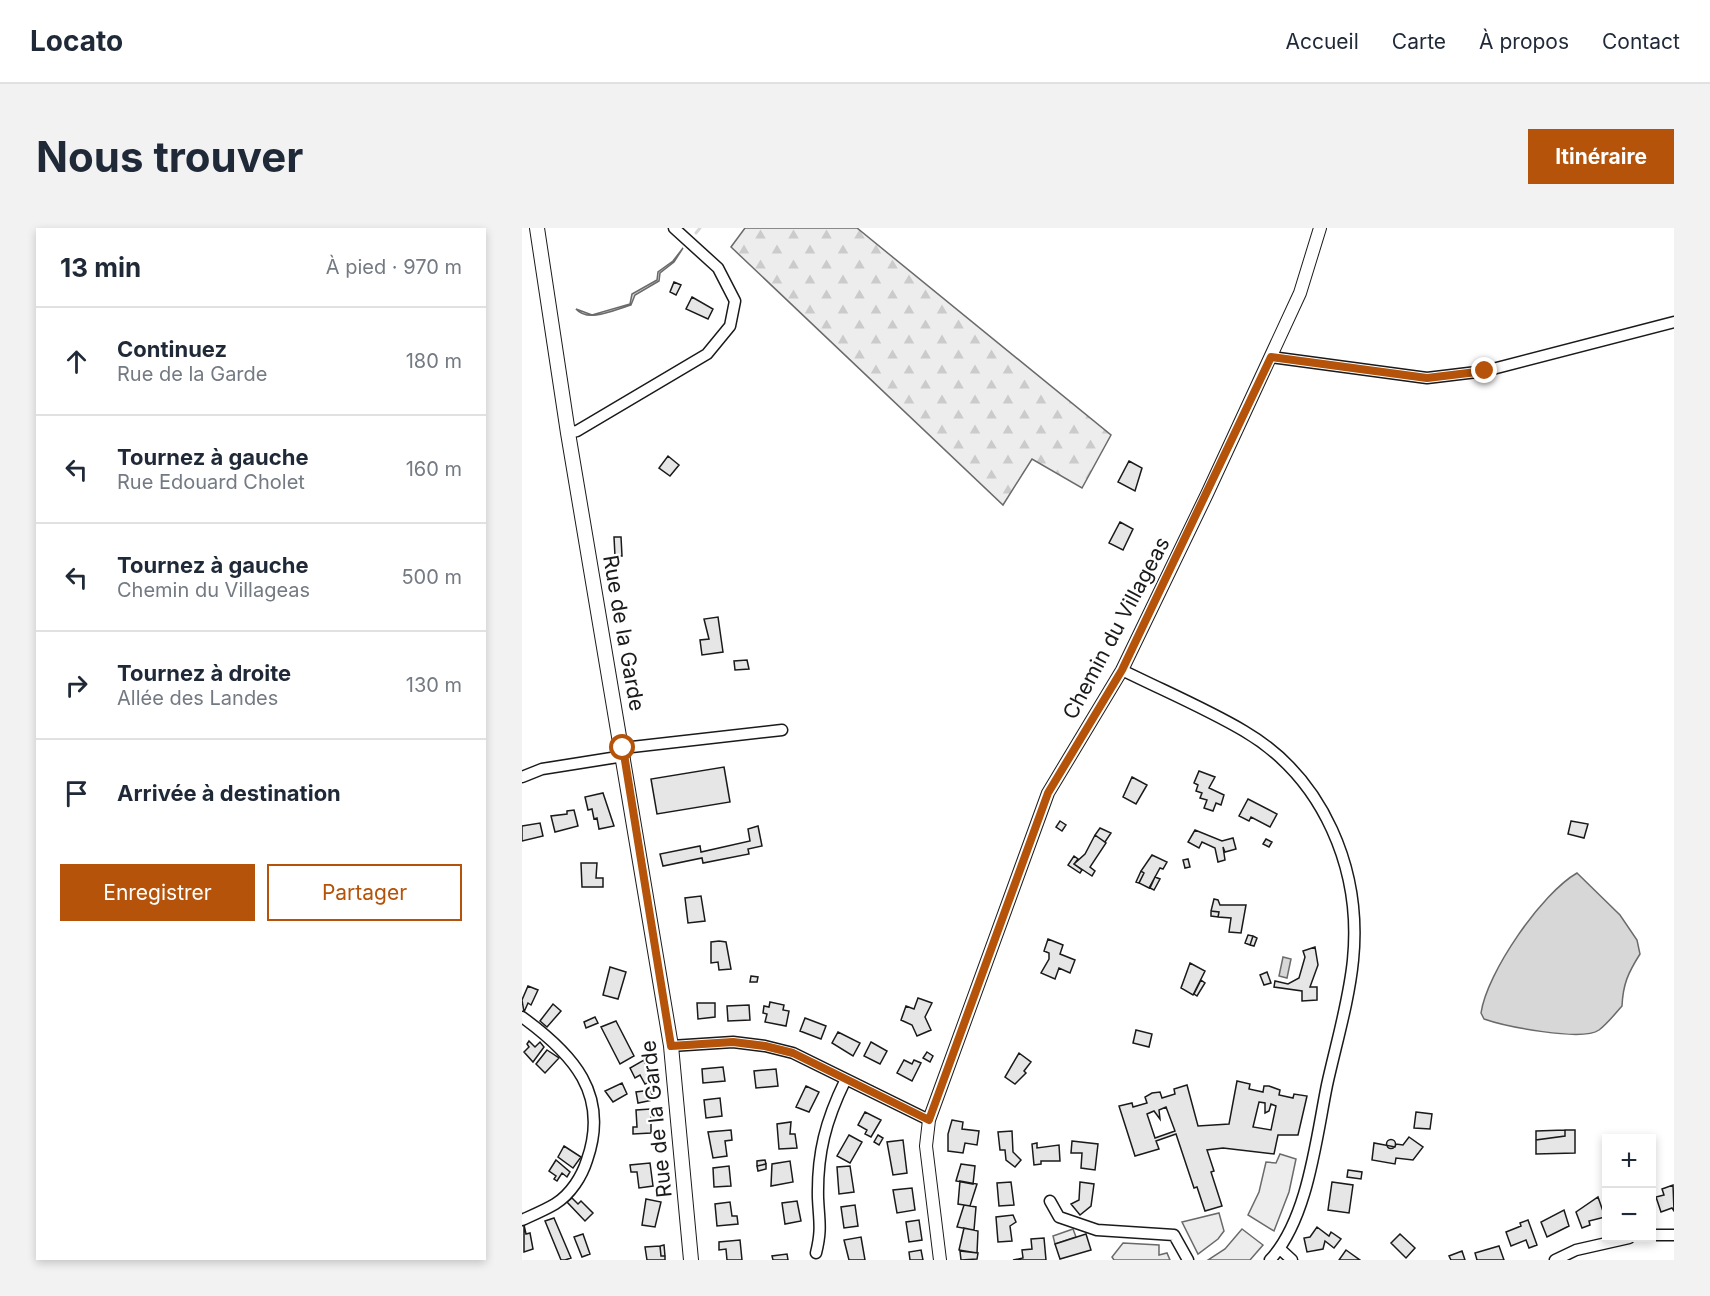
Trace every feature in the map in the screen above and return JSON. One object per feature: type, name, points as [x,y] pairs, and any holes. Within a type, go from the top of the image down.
[{"type":"main road","name":"Rue de la Garde","points":[[537,228],[567,433],[623,752],[671,1046],[692,1260]]},
{"type":"street","points":[[567,433],[577,431],[707,354],[730,326],[735,301],[718,268],[674,228]]},
{"type":"street","name":"Chemin du Villageas","points":[[940,1260],[926,1146],[929,1120],[1048,793],[1122,670],[1300,293],[1320,228]]},
{"type":"street","points":[[1271,357],[1427,378],[1485,371],[1674,322]]},
{"type":"street","points":[[1122,670],[1244,731],[1274,751],[1304,782],[1330,824],[1347,863],[1354,909],[1353,961],[1310,1166],[1299,1207],[1280,1249],[1270,1260]]},
{"type":"street","points":[[522,777],[542,768],[623,752],[782,729]]},
{"type":"street","points":[[522,1017],[538,1029],[567,1058],[589,1085],[596,1115],[592,1146],[582,1176],[557,1203],[522,1220]]},
{"type":"street","points":[[671,1046],[733,1042],[765,1046],[793,1053],[845,1081],[929,1120]]},
{"type":"street","points":[[816,1253],[822,1231],[818,1199],[819,1158],[828,1116],[845,1081]]},
{"type":"street","points":[[1050,1201],[1059,1217],[1097,1230],[1174,1235],[1188,1260]]},
{"type":"street","points":[[1656,1235],[1674,1235]]},
{"type":"street","points":[[1555,1260],[1576,1250],[1611,1242]]},
{"type":"street","points":[[1280,1249],[1292,1260]]},
{"type":"green space","points":[[745,228],[857,228],[1111,435],[1082,488],[1032,459],[1003,505],[731,247]]},
{"type":"shaded area","points":[[683,248],[674,262],[660,273],[659,281],[635,295],[631,305],[592,315],[630,304],[632,294],[657,280],[658,272],[673,261]]},
{"type":"shaded area","points":[[1577,873],[1620,915],[1637,940],[1640,954],[1627,979],[1622,1006],[1602,1028],[1590,1033],[1543,1032],[1484,1019],[1481,1013],[1485,996],[1518,935],[1548,898]]},
{"type":"shaded area","points":[[1283,957],[1291,959],[1287,978],[1279,976]]},
{"type":"shaded area","points":[[1280,1154],[1296,1159],[1289,1192],[1274,1231],[1248,1215],[1259,1192],[1266,1162],[1276,1163]]},
{"type":"shaded area","points":[[1219,1213],[1224,1231],[1218,1239],[1198,1254],[1182,1222]]},
{"type":"shaded area","points":[[1073,1229],[1076,1237],[1055,1244],[1053,1236]]},
{"type":"shaded area","points":[[1242,1229],[1263,1245],[1250,1260],[1208,1260],[1225,1249]]},
{"type":"shaded area","points":[[1123,1243],[1159,1245],[1159,1255],[1167,1253],[1170,1260],[1114,1260],[1112,1257]]},
{"type":"building","points":[[674,282],[681,285],[676,295],[670,292]]},
{"type":"building","points":[[692,297],[713,309],[708,319],[686,309]]},
{"type":"building","points":[[668,456],[679,465],[670,476],[659,468]]},
{"type":"building","points":[[1129,461],[1142,468],[1135,491],[1118,482]]},
{"type":"building","points":[[1120,522],[1133,529],[1123,550],[1109,543]]},
{"type":"building","points":[[614,537],[621,537],[622,556],[615,556]]},
{"type":"building","points":[[718,617],[723,652],[702,655],[700,640],[709,639],[704,619]]},
{"type":"building","points":[[747,660],[749,669],[735,670],[734,661]]},
{"type":"building","points":[[724,767],[730,802],[657,814],[651,779]]},
{"type":"building","points":[[1199,771],[1215,777],[1209,788],[1224,795],[1221,805],[1216,803],[1213,811],[1204,808],[1207,800],[1200,798],[1202,793],[1196,791],[1198,785],[1194,783]]},
{"type":"building","points":[[1132,777],[1147,785],[1136,804],[1123,797]]},
{"type":"building","points":[[603,793],[614,826],[599,829],[597,818],[594,819],[592,809],[588,810],[585,797]]},
{"type":"building","points":[[1248,799],[1277,814],[1270,827],[1251,817],[1249,821],[1239,816]]},
{"type":"building","points":[[574,810],[578,826],[555,832],[551,816],[567,814],[567,811]]},
{"type":"building","points":[[1060,821],[1066,825],[1062,831],[1056,827]]},
{"type":"building","points":[[1571,821],[1588,824],[1584,838],[1568,834]]},
{"type":"building","points":[[540,823],[543,836],[522,841],[522,826]]},
{"type":"building","points":[[758,826],[762,846],[748,849],[749,854],[703,863],[702,858],[663,866],[660,854],[700,846],[701,852],[750,841],[748,829]]},
{"type":"building","points":[[1100,828],[1111,833],[1105,842],[1095,835]]},
{"type":"building","points":[[1195,830],[1222,841],[1233,838],[1236,849],[1225,852],[1223,847],[1225,860],[1218,862],[1215,848],[1202,842],[1199,848],[1188,842]]},
{"type":"building","points":[[1095,835],[1106,843],[1090,867],[1095,871],[1092,876],[1074,864],[1085,854]]},
{"type":"building","points":[[1266,839],[1272,842],[1269,847],[1263,844]]},
{"type":"building","points":[[1152,855],[1167,862],[1163,869],[1160,868],[1149,888],[1139,883],[1144,873],[1141,871]]},
{"type":"building","points":[[1074,856],[1078,859],[1074,864],[1082,870],[1080,873],[1068,865]]},
{"type":"building","points":[[1188,859],[1190,867],[1185,868],[1183,860]]},
{"type":"building","points":[[581,863],[597,863],[596,878],[603,878],[603,887],[582,887]]},
{"type":"building","points":[[1141,871],[1144,873],[1139,883],[1136,882]]},
{"type":"building","points":[[1155,877],[1160,879],[1154,890],[1150,888]]},
{"type":"building","points":[[701,896],[705,921],[688,923],[685,898]]},
{"type":"building","points":[[1214,899],[1218,900],[1220,905],[1246,905],[1241,933],[1229,932],[1231,918],[1218,917],[1219,912],[1211,911]]},
{"type":"building","points":[[1211,911],[1219,912],[1218,917],[1211,916]]},
{"type":"building","points":[[1248,935],[1253,936],[1250,945],[1245,943]]},
{"type":"building","points":[[1253,936],[1257,938],[1254,946],[1250,945]]},
{"type":"building","points":[[1048,939],[1063,945],[1060,954],[1075,960],[1070,973],[1059,968],[1055,979],[1041,973],[1049,959],[1049,953],[1044,951]]},
{"type":"building","points":[[711,942],[726,942],[731,969],[719,970],[718,962],[711,963]]},
{"type":"building","points":[[1315,947],[1318,965],[1310,987],[1317,987],[1317,1000],[1302,1001],[1302,991],[1274,987],[1275,981],[1288,984],[1299,978],[1305,957],[1303,951]]},
{"type":"building","points":[[1190,963],[1205,971],[1193,995],[1181,988]]},
{"type":"building","points":[[610,967],[626,972],[618,999],[603,995]]},
{"type":"building","points":[[1267,972],[1271,983],[1264,985],[1260,975]]},
{"type":"building","points":[[751,976],[758,977],[757,982],[750,982]]},
{"type":"building","points":[[1201,980],[1205,983],[1197,996],[1194,994]]},
{"type":"building","points":[[528,986],[538,990],[531,1005],[528,1003],[524,1012],[522,1000]]},
{"type":"building","points":[[918,998],[932,1003],[925,1017],[931,1030],[917,1036],[912,1025],[901,1020],[906,1006],[914,1009]]},
{"type":"building","points":[[770,1002],[784,1005],[783,1010],[789,1011],[786,1026],[765,1022],[767,1014],[763,1013],[764,1006],[769,1007]]},
{"type":"building","points":[[697,1003],[715,1003],[715,1017],[698,1019]]},
{"type":"building","points":[[553,1004],[561,1011],[547,1027],[540,1021]]},
{"type":"building","points":[[749,1005],[750,1020],[728,1021],[727,1006]]},
{"type":"building","points":[[595,1017],[598,1023],[586,1028],[584,1022]]},
{"type":"building","points":[[805,1018],[826,1026],[821,1039],[800,1031]]},
{"type":"building","points":[[616,1021],[634,1056],[620,1064],[601,1027]]},
{"type":"building","points":[[1136,1030],[1152,1034],[1149,1047],[1133,1043]]},
{"type":"building","points":[[838,1032],[860,1043],[853,1056],[832,1043]]},
{"type":"building","points":[[529,1041],[535,1047],[540,1042],[544,1047],[533,1062],[524,1052],[529,1047],[527,1044]]},
{"type":"building","points":[[871,1042],[887,1051],[880,1064],[864,1056]]},
{"type":"building","points":[[547,1050],[559,1058],[545,1073],[536,1064]]},
{"type":"building","points":[[927,1052],[933,1056],[930,1062],[923,1058]]},
{"type":"building","points":[[1019,1053],[1031,1062],[1024,1071],[1026,1073],[1015,1084],[1005,1077]]},
{"type":"building","points":[[644,1060],[648,1070],[654,1068],[659,1077],[645,1084],[640,1075],[635,1078],[630,1068]]},
{"type":"building","points":[[904,1060],[912,1064],[914,1060],[921,1063],[912,1081],[897,1073]]},
{"type":"building","points":[[723,1067],[725,1081],[703,1083],[702,1069]]},
{"type":"building","points":[[776,1069],[778,1086],[756,1088],[754,1071]]},
{"type":"building","points":[[1237,1081],[1250,1084],[1249,1089],[1263,1092],[1264,1086],[1269,1086],[1280,1090],[1279,1095],[1293,1098],[1294,1094],[1307,1096],[1298,1135],[1278,1135],[1274,1154],[1223,1148],[1207,1150],[1214,1171],[1211,1172],[1222,1206],[1205,1211],[1197,1187],[1194,1188],[1176,1134],[1156,1141],[1159,1149],[1135,1156],[1119,1106],[1132,1103],[1133,1107],[1147,1103],[1145,1097],[1152,1093],[1160,1092],[1162,1098],[1175,1094],[1174,1089],[1187,1085],[1198,1126],[1229,1124]],"holes":[[[1259,1102],[1265,1103],[1265,1113],[1269,1111],[1271,1104],[1276,1106],[1271,1130],[1253,1127]],[[1166,1107],[1175,1131],[1155,1138],[1147,1114],[1154,1111],[1160,1119],[1159,1110]]]},
{"type":"building","points":[[622,1083],[627,1094],[613,1102],[605,1091]]},
{"type":"building","points":[[806,1086],[819,1092],[809,1112],[796,1107]]},
{"type":"building","points":[[651,1090],[653,1100],[638,1103],[636,1092]]},
{"type":"building","points":[[720,1098],[722,1116],[706,1118],[704,1100]]},
{"type":"building","points":[[651,1109],[651,1133],[633,1134],[633,1127],[637,1127],[636,1110]]},
{"type":"building","points":[[865,1112],[881,1120],[871,1137],[865,1134],[867,1130],[858,1125]]},
{"type":"building","points":[[1416,1112],[1432,1114],[1430,1129],[1414,1128]]},
{"type":"building","points":[[952,1120],[963,1122],[962,1129],[979,1131],[977,1145],[965,1143],[963,1153],[948,1151],[948,1134]]},
{"type":"building","points":[[791,1122],[790,1134],[795,1134],[797,1148],[779,1149],[777,1124]]},
{"type":"building","points":[[731,1130],[732,1140],[725,1141],[727,1156],[713,1158],[708,1132]]},
{"type":"building","points":[[1565,1130],[1565,1136],[1536,1140],[1536,1131]]},
{"type":"building","points":[[1565,1130],[1575,1130],[1575,1153],[1536,1154],[1536,1140],[1565,1136]]},
{"type":"building","points":[[1012,1131],[1013,1152],[1021,1160],[1015,1167],[1006,1160],[1005,1150],[1000,1150],[998,1132]]},
{"type":"building","points":[[849,1135],[862,1142],[850,1163],[837,1156]]},
{"type":"building","points":[[878,1135],[883,1138],[879,1145],[874,1142]]},
{"type":"building","points":[[1409,1137],[1423,1147],[1413,1160],[1396,1158],[1395,1164],[1372,1160],[1374,1143],[1395,1147],[1396,1144],[1403,1145]]},
{"type":"building","points":[[903,1140],[907,1173],[893,1175],[887,1142]]},
{"type":"building","points":[[1391,1140],[1395,1144],[1391,1148],[1387,1144]]},
{"type":"building","points":[[1072,1141],[1098,1144],[1095,1170],[1081,1168],[1082,1153],[1071,1153]]},
{"type":"building","points":[[1037,1143],[1037,1148],[1059,1145],[1060,1161],[1041,1161],[1041,1164],[1034,1165],[1032,1144]]},
{"type":"building","points":[[564,1146],[581,1157],[573,1168],[558,1157]]},
{"type":"building","points":[[556,1160],[570,1172],[567,1177],[562,1173],[557,1181],[554,1179],[556,1176],[549,1171]]},
{"type":"building","points":[[765,1160],[766,1164],[757,1166],[757,1161]]},
{"type":"building","points":[[790,1161],[793,1182],[771,1186],[772,1164]]},
{"type":"building","points":[[650,1163],[653,1186],[639,1188],[637,1172],[631,1172],[630,1165]]},
{"type":"building","points":[[766,1164],[766,1169],[758,1171],[757,1166]]},
{"type":"building","points":[[961,1164],[975,1166],[973,1184],[956,1181]]},
{"type":"building","points":[[729,1166],[731,1186],[714,1187],[713,1168]]},
{"type":"building","points":[[850,1166],[854,1192],[839,1194],[837,1167]]},
{"type":"building","points":[[1348,1170],[1362,1172],[1361,1179],[1347,1177]]},
{"type":"building","points":[[960,1181],[977,1184],[970,1206],[958,1204]]},
{"type":"building","points":[[1011,1182],[1014,1205],[999,1206],[997,1183]]},
{"type":"building","points":[[1080,1182],[1094,1184],[1091,1206],[1080,1215],[1071,1204],[1079,1200]]},
{"type":"building","points":[[1332,1182],[1353,1185],[1349,1213],[1328,1210]]},
{"type":"building","points":[[1673,1185],[1674,1211],[1672,1208],[1661,1212],[1656,1197],[1664,1195],[1662,1189]]},
{"type":"building","points":[[912,1188],[915,1210],[897,1213],[893,1190]]},
{"type":"building","points":[[1598,1197],[1602,1218],[1589,1221],[1590,1225],[1582,1228],[1576,1212]]},
{"type":"building","points":[[572,1198],[578,1204],[581,1201],[593,1213],[585,1221],[567,1202]]},
{"type":"building","points":[[646,1199],[661,1202],[655,1227],[642,1225]]},
{"type":"building","points":[[797,1201],[801,1221],[785,1224],[782,1203]]},
{"type":"building","points":[[730,1202],[732,1216],[737,1216],[738,1224],[717,1226],[715,1204]]},
{"type":"building","points":[[855,1205],[858,1226],[844,1228],[841,1207]]},
{"type":"building","points":[[964,1205],[976,1207],[974,1230],[957,1227]]},
{"type":"building","points":[[1564,1210],[1569,1226],[1547,1237],[1541,1222]]},
{"type":"building","points":[[1013,1215],[1016,1222],[1010,1226],[1012,1241],[998,1242],[996,1217]]},
{"type":"building","points":[[554,1218],[571,1258],[561,1260],[545,1221]]},
{"type":"building","points":[[919,1220],[922,1240],[909,1242],[906,1222]]},
{"type":"building","points":[[1528,1220],[1537,1245],[1529,1248],[1526,1240],[1511,1246],[1506,1232],[1521,1226],[1520,1223]]},
{"type":"building","points":[[524,1225],[526,1234],[530,1233],[533,1249],[524,1252]]},
{"type":"building","points":[[1317,1227],[1329,1236],[1331,1232],[1341,1239],[1334,1248],[1325,1241],[1323,1249],[1307,1252],[1304,1238],[1310,1237]]},
{"type":"building","points":[[964,1228],[978,1231],[977,1253],[959,1250]]},
{"type":"building","points":[[583,1234],[590,1254],[582,1257],[574,1237]]},
{"type":"building","points":[[1086,1234],[1091,1250],[1060,1259],[1055,1244]]},
{"type":"building","points":[[1400,1234],[1415,1248],[1406,1258],[1391,1243]]},
{"type":"building","points":[[861,1237],[865,1260],[849,1260],[844,1240]]},
{"type":"building","points":[[1044,1238],[1046,1260],[1013,1260],[1023,1258],[1022,1250],[1032,1249],[1031,1239]]},
{"type":"building","points":[[740,1240],[742,1260],[727,1260],[726,1249],[719,1250],[719,1242]]},
{"type":"building","points":[[664,1245],[665,1256],[661,1256],[660,1246]]},
{"type":"building","points":[[660,1246],[661,1256],[665,1256],[665,1260],[647,1260],[645,1247]]},
{"type":"building","points":[[1499,1246],[1504,1260],[1477,1260],[1475,1253]]},
{"type":"building","points":[[921,1250],[923,1260],[910,1260],[909,1252]]},
{"type":"building","points":[[1346,1250],[1360,1260],[1339,1260]]},
{"type":"building","points":[[960,1251],[978,1253],[977,1259],[961,1260]]},
{"type":"building","points":[[1462,1251],[1465,1260],[1451,1260],[1449,1256]]},
{"type":"building","points":[[787,1254],[788,1260],[773,1260],[772,1256]]},
{"type":"waterway","points":[[696,233],[700,228]]},
{"type":"route","points":[[623,748],[671,1046],[733,1042],[765,1046],[793,1053],[845,1081],[929,1120],[1020,864],[1048,793],[1122,670],[1271,357],[1427,378],[1485,371]]}]
